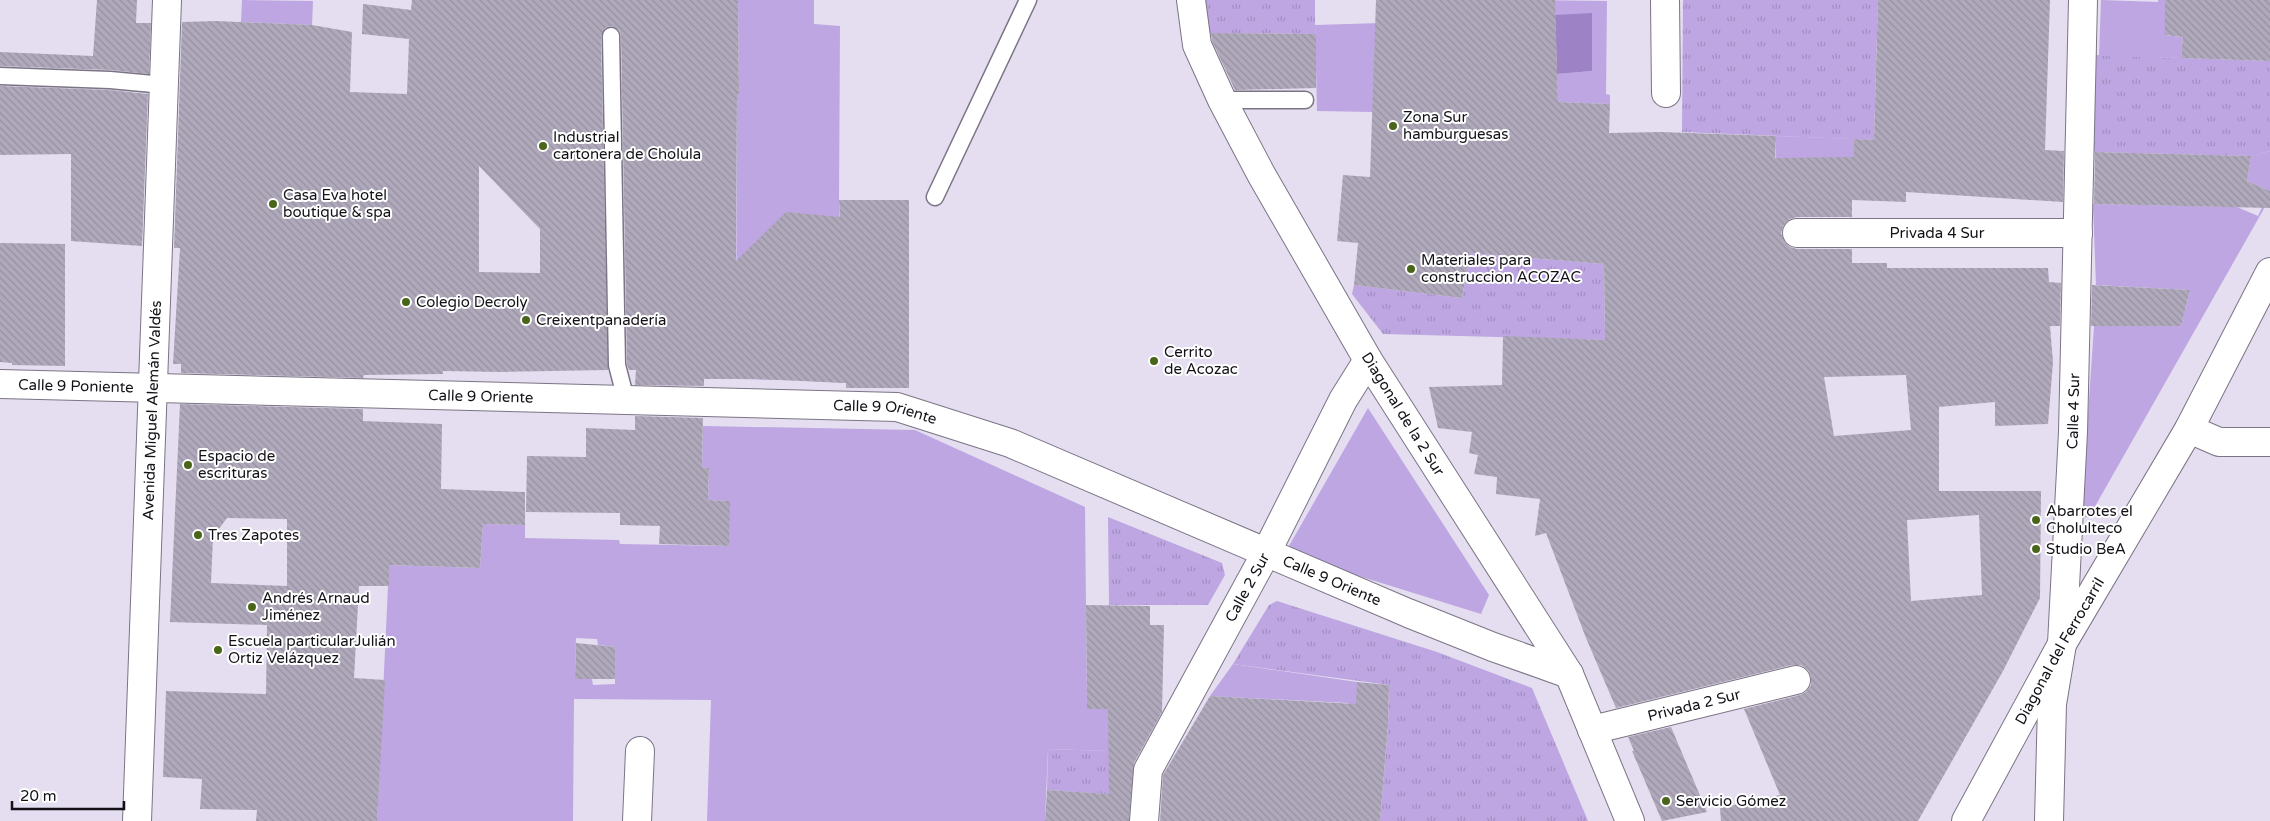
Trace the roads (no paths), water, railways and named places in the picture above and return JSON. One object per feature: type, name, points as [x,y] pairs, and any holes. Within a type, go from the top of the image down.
[{"type":"street","name":"Avenida Miguel Alemán Valdés","points":[[137,821],[167,0]]},
{"type":"street","name":"Diagonal de la 2 Sur","points":[[1191,0],[1197,45],[1222,100],[1266,182],[1368,360],[1570,674],[1630,821]]},
{"type":"street","points":[[1665,0],[1666,93]]},
{"type":"street","name":"Calle 4 Sur","points":[[2049,821],[2052,704],[2062,644],[2073,432],[2083,0]]},
{"type":"street","name":"Privada 4 Sur","points":[[1797,233],[2078,233]]},
{"type":"street","name":"Diagonal del Ferrocarril","points":[[1966,821],[2062,644],[2189,430],[2270,272]]},
{"type":"street","name":"Calle 2 Sur","points":[[1144,821],[1148,770],[1266,553],[1343,400],[1368,360]]},
{"type":"street","name":"Calle 9 Poniente","points":[[0,384],[152,388]]},
{"type":"street","name":"Calle 9 Oriente","points":[[152,388],[897,407],[1010,443],[1266,553],[1484,643],[1570,674]]},
{"type":"street","points":[[2189,430],[2220,442],[2270,442]]},
{"type":"street","name":"Privada 2 Sur","points":[[1592,730],[1796,680]]},
{"type":"street","points":[[637,821],[640,751]]},
{"type":"lane","points":[[935,197],[1028,0]]},
{"type":"lane","points":[[611,36],[617,365],[626,400]]},
{"type":"lane","points":[[0,76],[110,80],[164,85]]},
{"type":"lane","points":[[1222,100],[1305,100]]},
{"type":"place","name":"Zona Sur hamburguesas","points":[[1393,126]]},
{"type":"place","name":"Industrial cartonera de Cholula","points":[[543,146]]},
{"type":"place","name":"Casa Eva hotel boutique & spa","points":[[273,204]]},
{"type":"place","name":"Materiales para construccion ACOZAC","points":[[1411,269]]},
{"type":"place","name":"Colegio Decroly","points":[[406,302]]},
{"type":"place","name":"Creixentpanadería","points":[[526,320]]},
{"type":"place","name":"Cerrito de Acozac","points":[[1154,361]]},
{"type":"place","name":"Espacio de escrituras","points":[[188,465]]},
{"type":"place","name":"Abarrotes el Cholulteco","points":[[2036,520]]},
{"type":"place","name":"Tres Zapotes","points":[[198,535]]},
{"type":"place","name":"Studio BeA","points":[[2036,549]]},
{"type":"place","name":"Andrés Arnaud Jiménez","points":[[252,607]]},
{"type":"place","name":"Escuela particularJulián Ortiz Velázquez","points":[[218,650]]},
{"type":"place","name":"Servicio Gómez","points":[[1666,801]]}]
